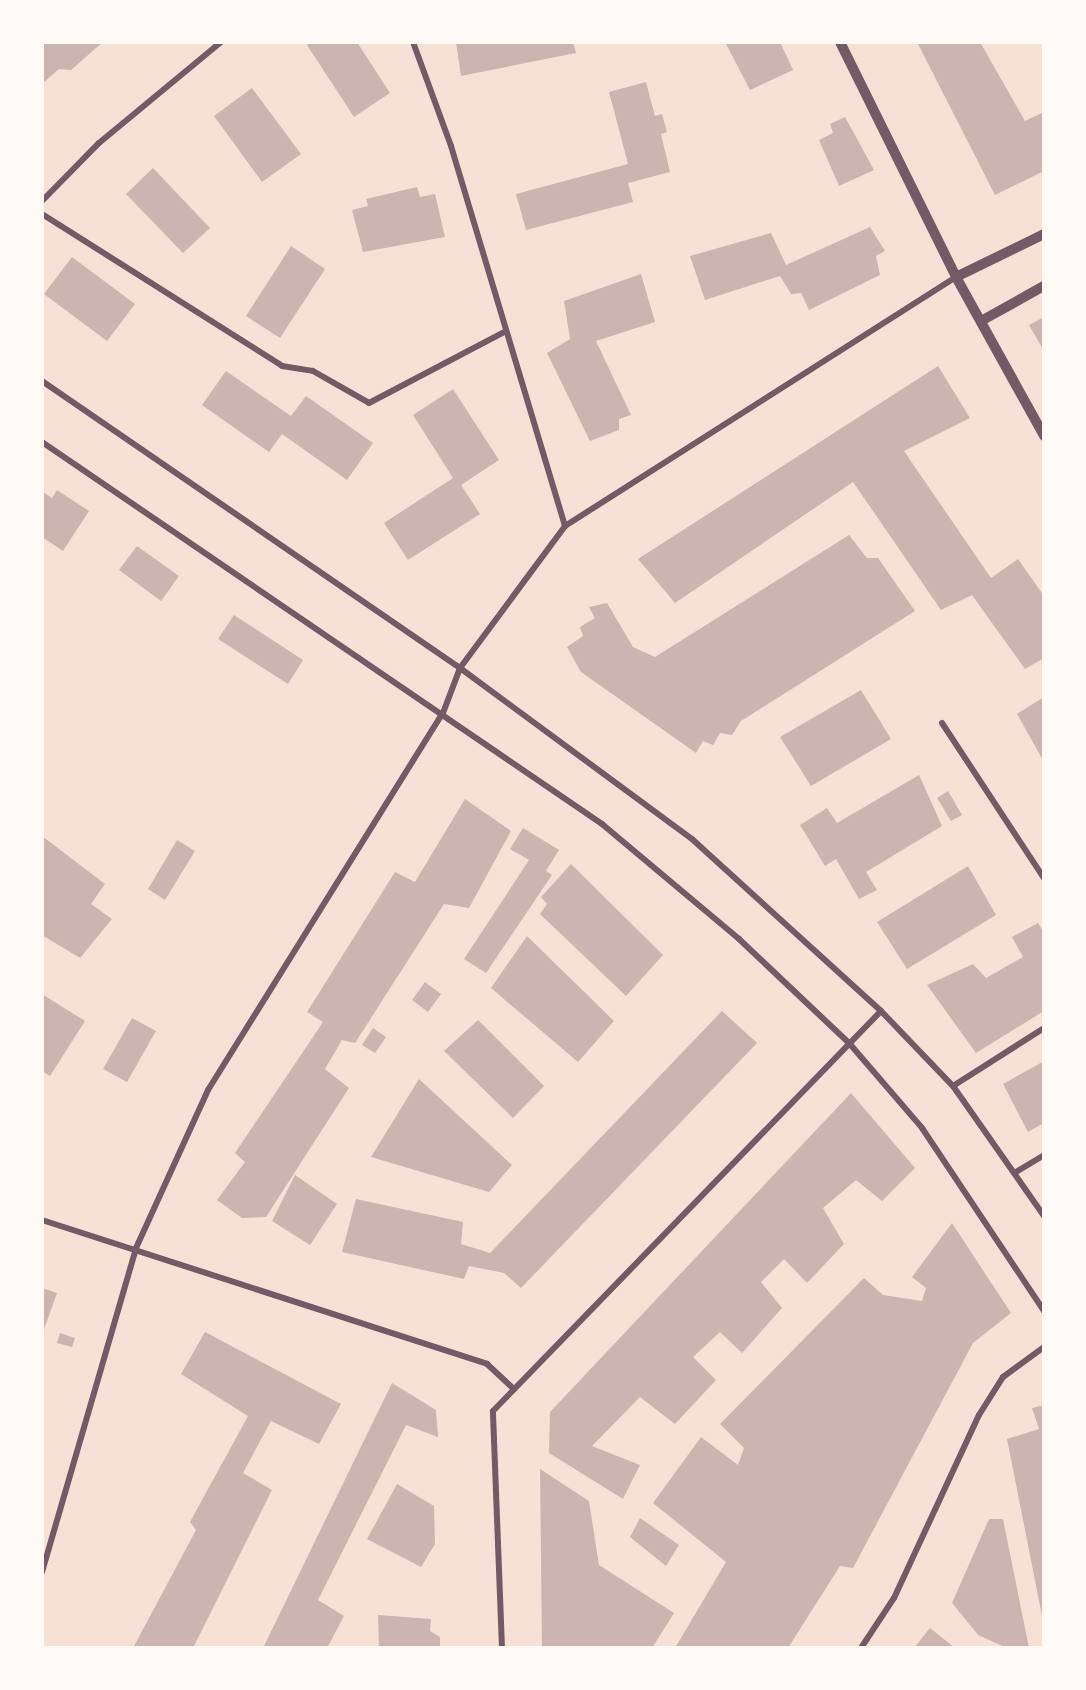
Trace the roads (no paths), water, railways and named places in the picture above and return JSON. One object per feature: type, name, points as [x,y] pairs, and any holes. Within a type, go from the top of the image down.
[{"type":"street","points":[[42,201],[99,143],[220,42]]},
{"type":"street","points":[[413,42],[451,146],[504,332],[565,526]]},
{"type":"street","points":[[840,42],[956,277],[1044,436]]},
{"type":"street","points":[[42,214],[282,366],[313,371],[369,403],[504,332]]},
{"type":"street","points":[[42,1572],[136,1248],[208,1090],[443,713],[460,668],[565,526],[956,277],[1044,234]]},
{"type":"street","points":[[981,321],[1044,286]]},
{"type":"street","points":[[42,381],[460,668],[692,839],[881,1011],[953,1086],[1016,1172],[1044,1216]]},
{"type":"street","points":[[42,442],[443,713],[602,824],[739,939],[849,1044],[952,1169],[1044,1311]]},
{"type":"street","points":[[942,723],[1044,878]]},
{"type":"street","points":[[502,1648],[493,1410],[881,1011]]},
{"type":"street","points":[[953,1086],[1044,1028]]},
{"type":"street","points":[[1016,1172],[1044,1155]]},
{"type":"street","points":[[42,1220],[136,1248],[487,1364],[514,1389]]},
{"type":"street","points":[[861,1648],[894,1598],[979,1415],[1003,1377],[1044,1347]]}]
